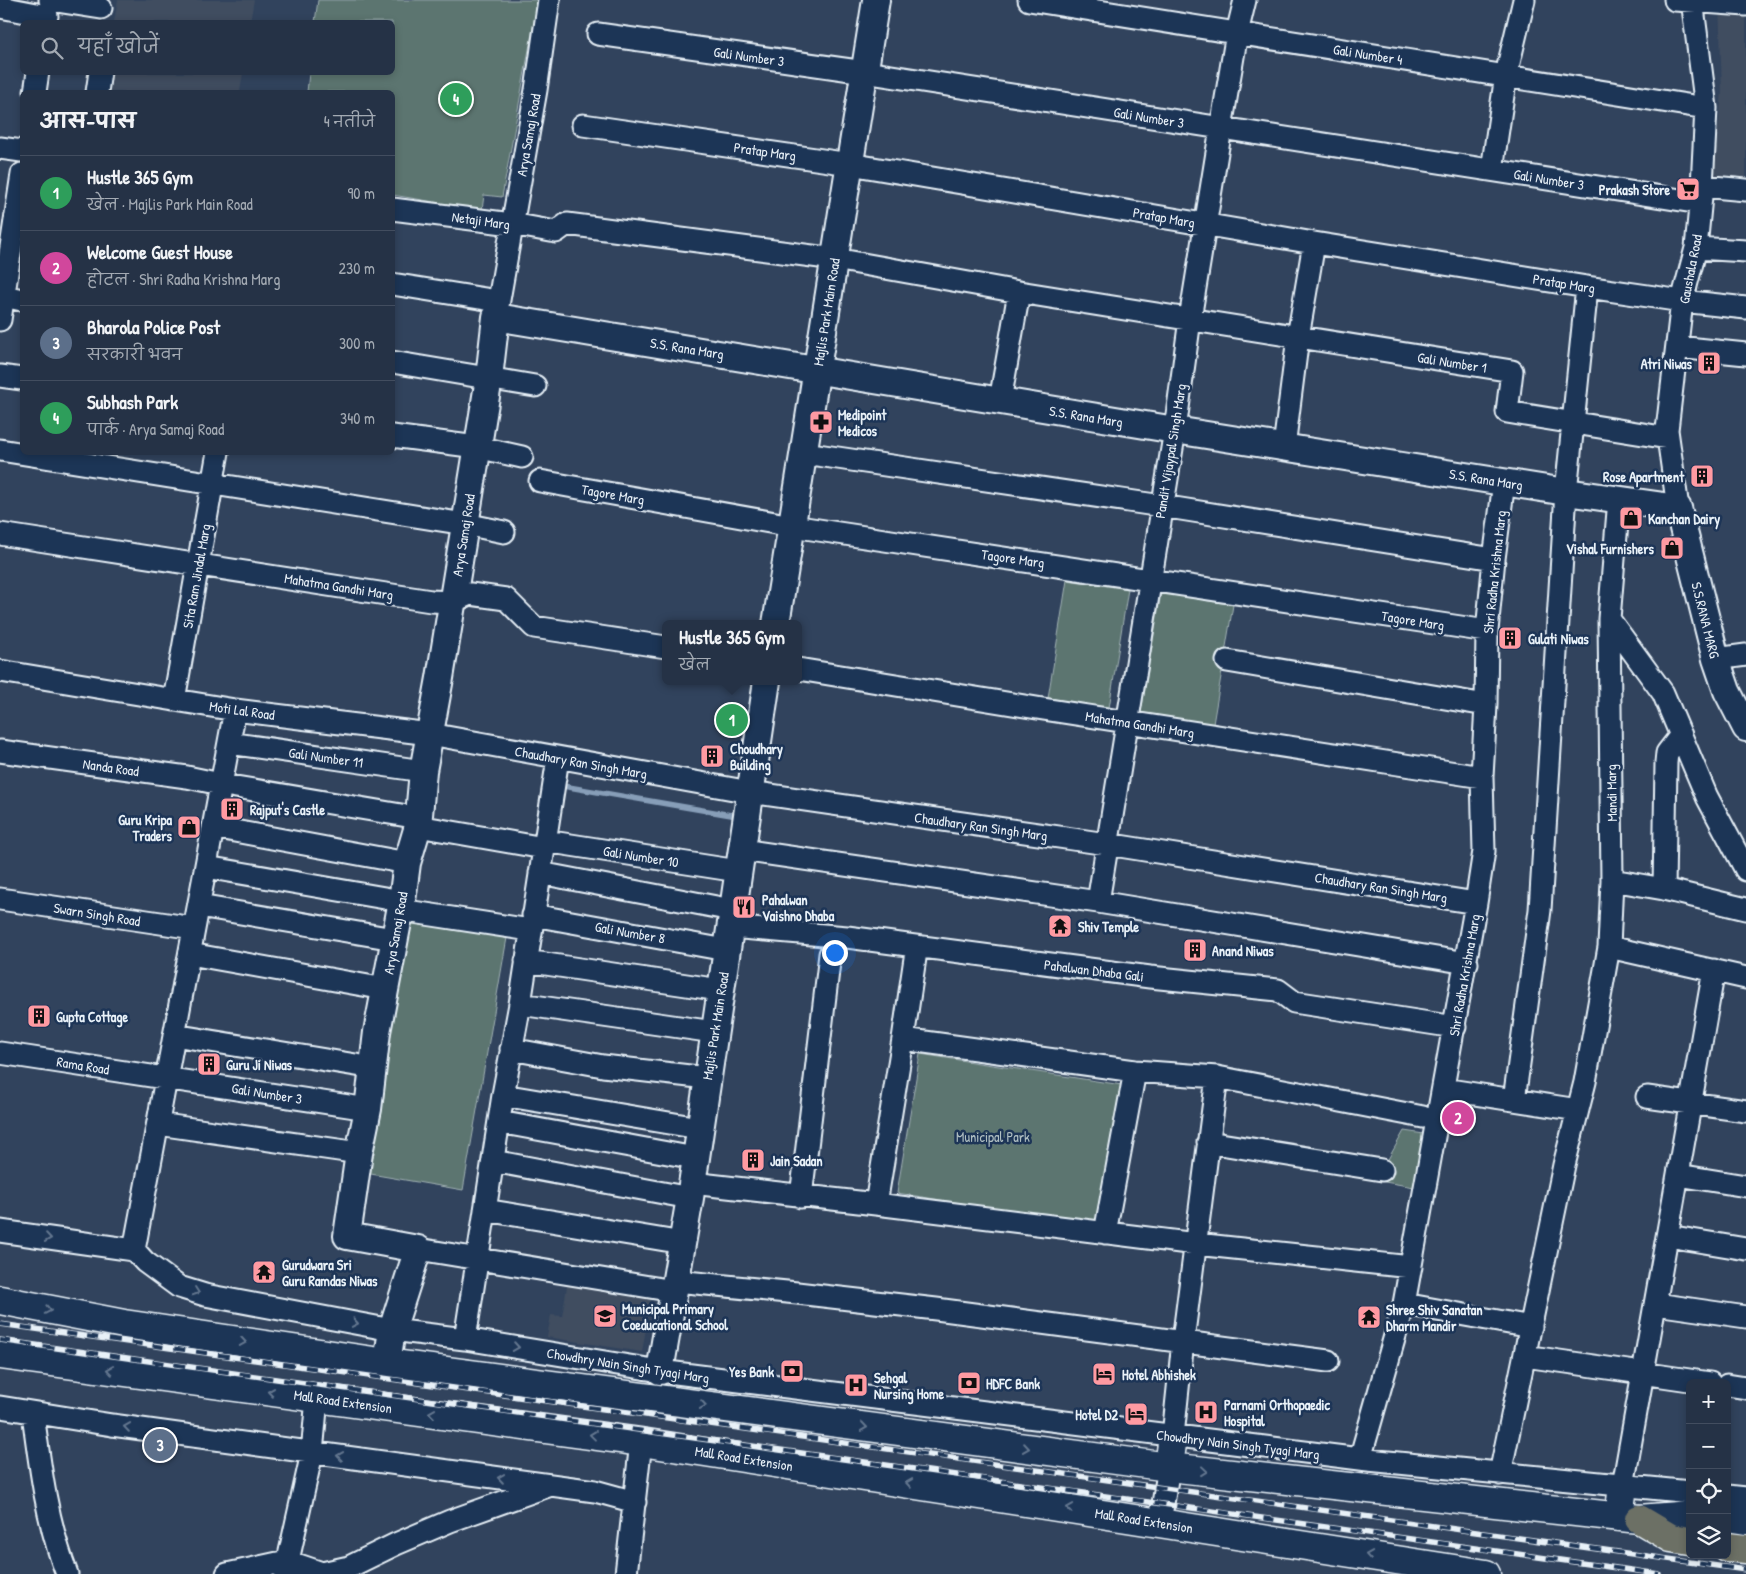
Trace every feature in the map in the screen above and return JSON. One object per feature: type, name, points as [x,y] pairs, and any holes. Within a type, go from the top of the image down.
[{"type":"main road","points":[[0,1300],[124,1324],[387,1364],[1169,1467],[1629,1518],[1686,1515]]},
{"type":"main road","name":"Mall Road Extension","points":[[0,1355],[641,1442],[1486,1574]]},
{"type":"main road","points":[[1169,1467],[1173,1436]]},
{"type":"main road","points":[[1623,1486],[1629,1518]]},
{"type":"main road","points":[[1629,1518],[1671,1538],[1686,1540]]},
{"type":"main road","points":[[1731,1518],[1746,1520]]},
{"type":"main road","points":[[1731,1547],[1746,1550]]},
{"type":"street","name":"Arya Samaj Road","points":[[549,0],[536,90],[497,309],[489,378],[423,771],[419,822],[407,863],[401,906],[377,1032],[368,1109],[359,1153],[347,1236],[477,1259],[675,1286],[797,1293],[1328,1361]]},
{"type":"street","name":"Majlis Park Main Road","points":[[777,620],[876,0]]},
{"type":"street","name":"Gali Number 4","points":[[1029,0],[1706,108]]},
{"type":"street","name":"Pandit Vijaypal Singh Marg","points":[[1098,902],[1149,578],[1175,430],[1205,224],[1237,33],[1245,0]]},
{"type":"street","points":[[1492,170],[1506,76],[1524,0]]},
{"type":"street","points":[[1686,1],[1746,5]]},
{"type":"street","name":"Gaushala Road","points":[[1678,508],[1668,438],[1682,301],[1696,248],[1706,108],[1686,1]]},
{"type":"street","points":[[0,7],[48,10],[107,10]]},
{"type":"street","name":"Gali Number 3","points":[[598,34],[865,72],[1492,170],[1701,194],[1746,190]]},
{"type":"street","points":[[35,90],[38,75]]},
{"type":"street","points":[[97,90],[100,75]]},
{"type":"street","name":"Pratap Marg","points":[[583,125],[850,164],[1314,243],[1588,287],[1746,308]]},
{"type":"street","points":[[0,148],[20,151]]},
{"type":"street","points":[[0,320],[13,298],[20,207]]},
{"type":"street","name":"Netaji Marg","points":[[395,209],[512,224],[556,232],[567,224]]},
{"type":"street","name":"Gali Number 1","points":[[567,224],[835,259],[1019,292],[1512,371],[1507,412],[1668,438]]},
{"type":"street","points":[[1284,447],[1298,337],[1314,243]]},
{"type":"street","points":[[1696,248],[1746,251]]},
{"type":"street","points":[[395,285],[497,309]]},
{"type":"street","points":[[1514,1100],[1540,910],[1566,492],[1588,287]]},
{"type":"street","points":[[1000,401],[1019,292]]},
{"type":"street","name":"S.S. Rana Marg","points":[[497,309],[817,370],[1000,401],[1566,492],[1678,508]]},
{"type":"street","points":[[1677,347],[1746,354]]},
{"type":"street","points":[[395,362],[535,386]]},
{"type":"street","points":[[0,376],[20,379]]},
{"type":"street","points":[[395,436],[477,447],[522,457]]},
{"type":"street","points":[[0,450],[20,453]]},
{"type":"street","points":[[804,453],[1162,506],[1494,560]]},
{"type":"street","points":[[31,455],[465,524],[504,532]]},
{"type":"street","name":"Sita Ram Jindal Marg","points":[[174,700],[218,455]]},
{"type":"street","name":"Tagore Marg","points":[[540,481],[792,526],[1149,578],[1238,594],[1487,631]]},
{"type":"street","name":"Shri Radha Krishna Marg","points":[[1360,1459],[1404,1304],[1467,963],[1484,851],[1482,777],[1486,705],[1487,631],[1504,482]]},
{"type":"street","name":"Mandi Marg","points":[[1500,1474],[1564,1165],[1585,1082],[1609,947],[1612,880],[1609,619],[1620,499]]},
{"type":"street","name":"S.S.RANA MARG","points":[[1678,508],[1716,659],[1727,691],[1746,728]]},
{"type":"street","name":"Mahatma Gandhi Marg","points":[[0,534],[431,601],[452,602],[470,594],[506,599],[534,627],[662,646]]},
{"type":"street","points":[[1609,619],[1663,692],[1707,797],[1746,870]]},
{"type":"street","points":[[1716,659],[1746,655]]},
{"type":"street","points":[[1227,661],[1486,705]]},
{"type":"street","name":"Moti Lal Road","points":[[0,670],[235,710],[430,734],[486,744]]},
{"type":"street","name":"Mahatma Gandhi Marg","points":[[802,670],[1482,777]]},
{"type":"street","name":"Majlis Park Main Road","points":[[660,1371],[692,1180],[766,685]]},
{"type":"street","points":[[0,1231],[134,1250],[235,710]]},
{"type":"street","points":[[1664,889],[1667,753],[1681,735]]},
{"type":"street","name":"Gali Number 11","points":[[229,744],[423,771]]},
{"type":"street","name":"Chaudhary Ran Singh Marg","points":[[486,744],[750,792],[1108,844],[1476,903]]},
{"type":"street","name":"Nanda Road","points":[[0,751],[177,776],[221,785]]},
{"type":"street","points":[[465,1339],[558,758]]},
{"type":"street","name":"Gali Number 10","points":[[221,785],[544,844],[739,861],[1098,902],[1467,963]]},
{"type":"street","points":[[214,826],[407,863]]},
{"type":"street","name":"Gali Number 8","points":[[206,867],[401,906],[532,922],[729,929]]},
{"type":"street","points":[[540,873],[729,929]]},
{"type":"street","points":[[1612,880],[1664,889],[1746,909]]},
{"type":"street","name":"Swarn Singh Road","points":[[0,899],[194,928]]},
{"type":"street","points":[[199,906],[394,939]]},
{"type":"street","name":"Pahalwan Dhaba Gali","points":[[729,929],[847,938],[1150,978],[1278,990],[1294,1002],[1455,1027]]},
{"type":"street","points":[[1609,947],[1746,978]]},
{"type":"street","points":[[190,954],[385,988]]},
{"type":"street","points":[[801,1196],[830,954]]},
{"type":"street","points":[[876,1204],[915,958]]},
{"type":"street","points":[[526,961],[720,990]]},
{"type":"street","points":[[1623,1486],[1714,970]]},
{"type":"street","points":[[520,1004],[714,1032]]},
{"type":"street","points":[[174,1035],[374,1068]]},
{"type":"street","points":[[903,1039],[1135,1071],[1217,1077],[1423,1117]]},
{"type":"street","points":[[511,1050],[603,1066],[707,1078]]},
{"type":"street","name":"Rama Road","points":[[0,1053],[166,1078]]},
{"type":"street","points":[[1105,1233],[1135,1071]]},
{"type":"street","points":[[1173,1436],[1183,1341],[1217,1077]]},
{"type":"street","name":"Gali Number 3","points":[[166,1078],[368,1109]]},
{"type":"street","points":[[1443,1089],[1578,1110]]},
{"type":"street","points":[[503,1094],[699,1128]]},
{"type":"street","points":[[1648,1097],[1746,1111]]},
{"type":"street","points":[[499,1122],[692,1180]]},
{"type":"street","points":[[158,1124],[359,1153]]},
{"type":"street","points":[[1208,1142],[1382,1170]]},
{"type":"street","points":[[493,1161],[692,1180],[801,1196],[1105,1233],[1411,1267]]},
{"type":"street","points":[[1678,1175],[1746,1186]]},
{"type":"street","points":[[485,1210],[682,1243]]},
{"type":"street","points":[[1668,1236],[1746,1249]]},
{"type":"street","points":[[387,1364],[392,1330],[418,1249]]},
{"type":"street","name":"Chowdhry Nain Singh Tyagi Marg","points":[[134,1250],[145,1262],[179,1286],[205,1295],[392,1330],[465,1339],[660,1371],[1173,1436],[1360,1459],[1686,1492]]},
{"type":"street","points":[[1404,1304],[1531,1327]]},
{"type":"street","points":[[1656,1304],[1746,1317]]},
{"type":"street","points":[[1525,1356],[1686,1379]]},
{"type":"street","points":[[1731,1386],[1746,1388]]},
{"type":"street","points":[[286,1568],[312,1452],[317,1398]]},
{"type":"street","points":[[0,1407],[112,1425],[595,1491],[635,1502]]},
{"type":"street","points":[[33,1413],[41,1478],[67,1574]]},
{"type":"street","points":[[626,1574],[641,1442]]},
{"type":"street","points":[[1160,1522],[1169,1467]]},
{"type":"street","points":[[227,1574],[286,1568],[322,1572],[349,1567],[450,1521],[551,1485]]},
{"type":"street","points":[[1731,1496],[1746,1498]]},
{"type":"shaded area","points":[[118,0],[254,0],[250,20],[114,20]]},
{"type":"shaded area","points":[[1719,0],[1746,0],[1746,178],[1713,174],[1722,93]]},
{"type":"shaded area","points":[[106,75],[243,75],[240,90],[103,90]]},
{"type":"shaded area","name":"Municipal Primary Coeducational School","points":[[568,1280],[652,1293],[642,1352],[547,1337],[551,1315],[562,1316]]},
{"type":"green space","points":[[318,0],[538,0],[502,197],[484,195],[482,210],[395,195],[395,90],[307,90],[309,75],[395,75],[395,20],[315,20]]},
{"type":"green space","points":[[1067,580],[1128,589],[1109,708],[1048,698]]},
{"type":"green space","points":[[1161,593],[1233,605],[1213,724],[1141,713]]},
{"type":"green space","points":[[410,916],[508,932],[463,1190],[365,1173]]},
{"type":"green space","name":"Municipal Park","points":[[920,1054],[1122,1085],[1099,1225],[897,1193]]},
{"type":"green space","points":[[1404,1131],[1424,1134],[1414,1187],[1379,1181],[1382,1170]]},
{"type":"waterway","points":[[557,785],[737,816]]},
{"type":"railway","points":[[0,1324],[1746,1570]]},
{"type":"railway","points":[[0,1340],[1659,1574]]},
{"type":"place","name":"Subhash Park","points":[[456,99]]},
{"type":"place","name":"Prakash Store","points":[[1688,189]]},
{"type":"place","name":"Atri Niwas","points":[[1709,363]]},
{"type":"place","name":"Medipoint Medicos","points":[[821,422]]},
{"type":"place","name":"Rose Apartment","points":[[1702,476]]},
{"type":"place","name":"Kanchan Dairy","points":[[1631,518]]},
{"type":"place","name":"Vishal Furnishers","points":[[1672,548]]},
{"type":"place","name":"Gulati Niwas","points":[[1510,638]]},
{"type":"place","name":"Hustle 365 Gym","points":[[732,720]]},
{"type":"place","name":"Choudhary Building","points":[[712,756]]},
{"type":"place","name":"Rajput's Castle","points":[[232,809]]},
{"type":"place","name":"Guru Kripa Traders","points":[[189,827]]},
{"type":"place","name":"Pahalwan Vaishno Dhaba","points":[[744,907]]},
{"type":"place","name":"Shiv Temple","points":[[1060,926]]},
{"type":"place","name":"Anand Niwas","points":[[1195,950]]},
{"type":"place","name":"Gupta Cottage","points":[[39,1016]]},
{"type":"place","name":"Guru Ji Niwas","points":[[209,1064]]},
{"type":"place","name":"Welcome Guest House","points":[[1458,1118]]},
{"type":"place","name":"Jain Sadan","points":[[753,1160]]},
{"type":"place","name":"Gurudwara Sri Guru Ramdas Niwas","points":[[264,1272]]},
{"type":"place","name":"Municipal Primary Coeducational School","points":[[605,1316]]},
{"type":"place","name":"Shree Shiv Sanatan Dharm Mandir","points":[[1369,1317]]},
{"type":"place","name":"Yes Bank","points":[[792,1371]]},
{"type":"place","name":"Hotel Abhishek","points":[[1104,1374]]},
{"type":"place","name":"HDFC Bank","points":[[969,1383]]},
{"type":"place","name":"Sehgal Nursing Home","points":[[856,1385]]},
{"type":"place","name":"Parnami Orthopaedic Hospital","points":[[1206,1412]]},
{"type":"place","name":"Hotel D2","points":[[1136,1414]]},
{"type":"place","name":"Bharola Police Post","points":[[160,1445]]}]
